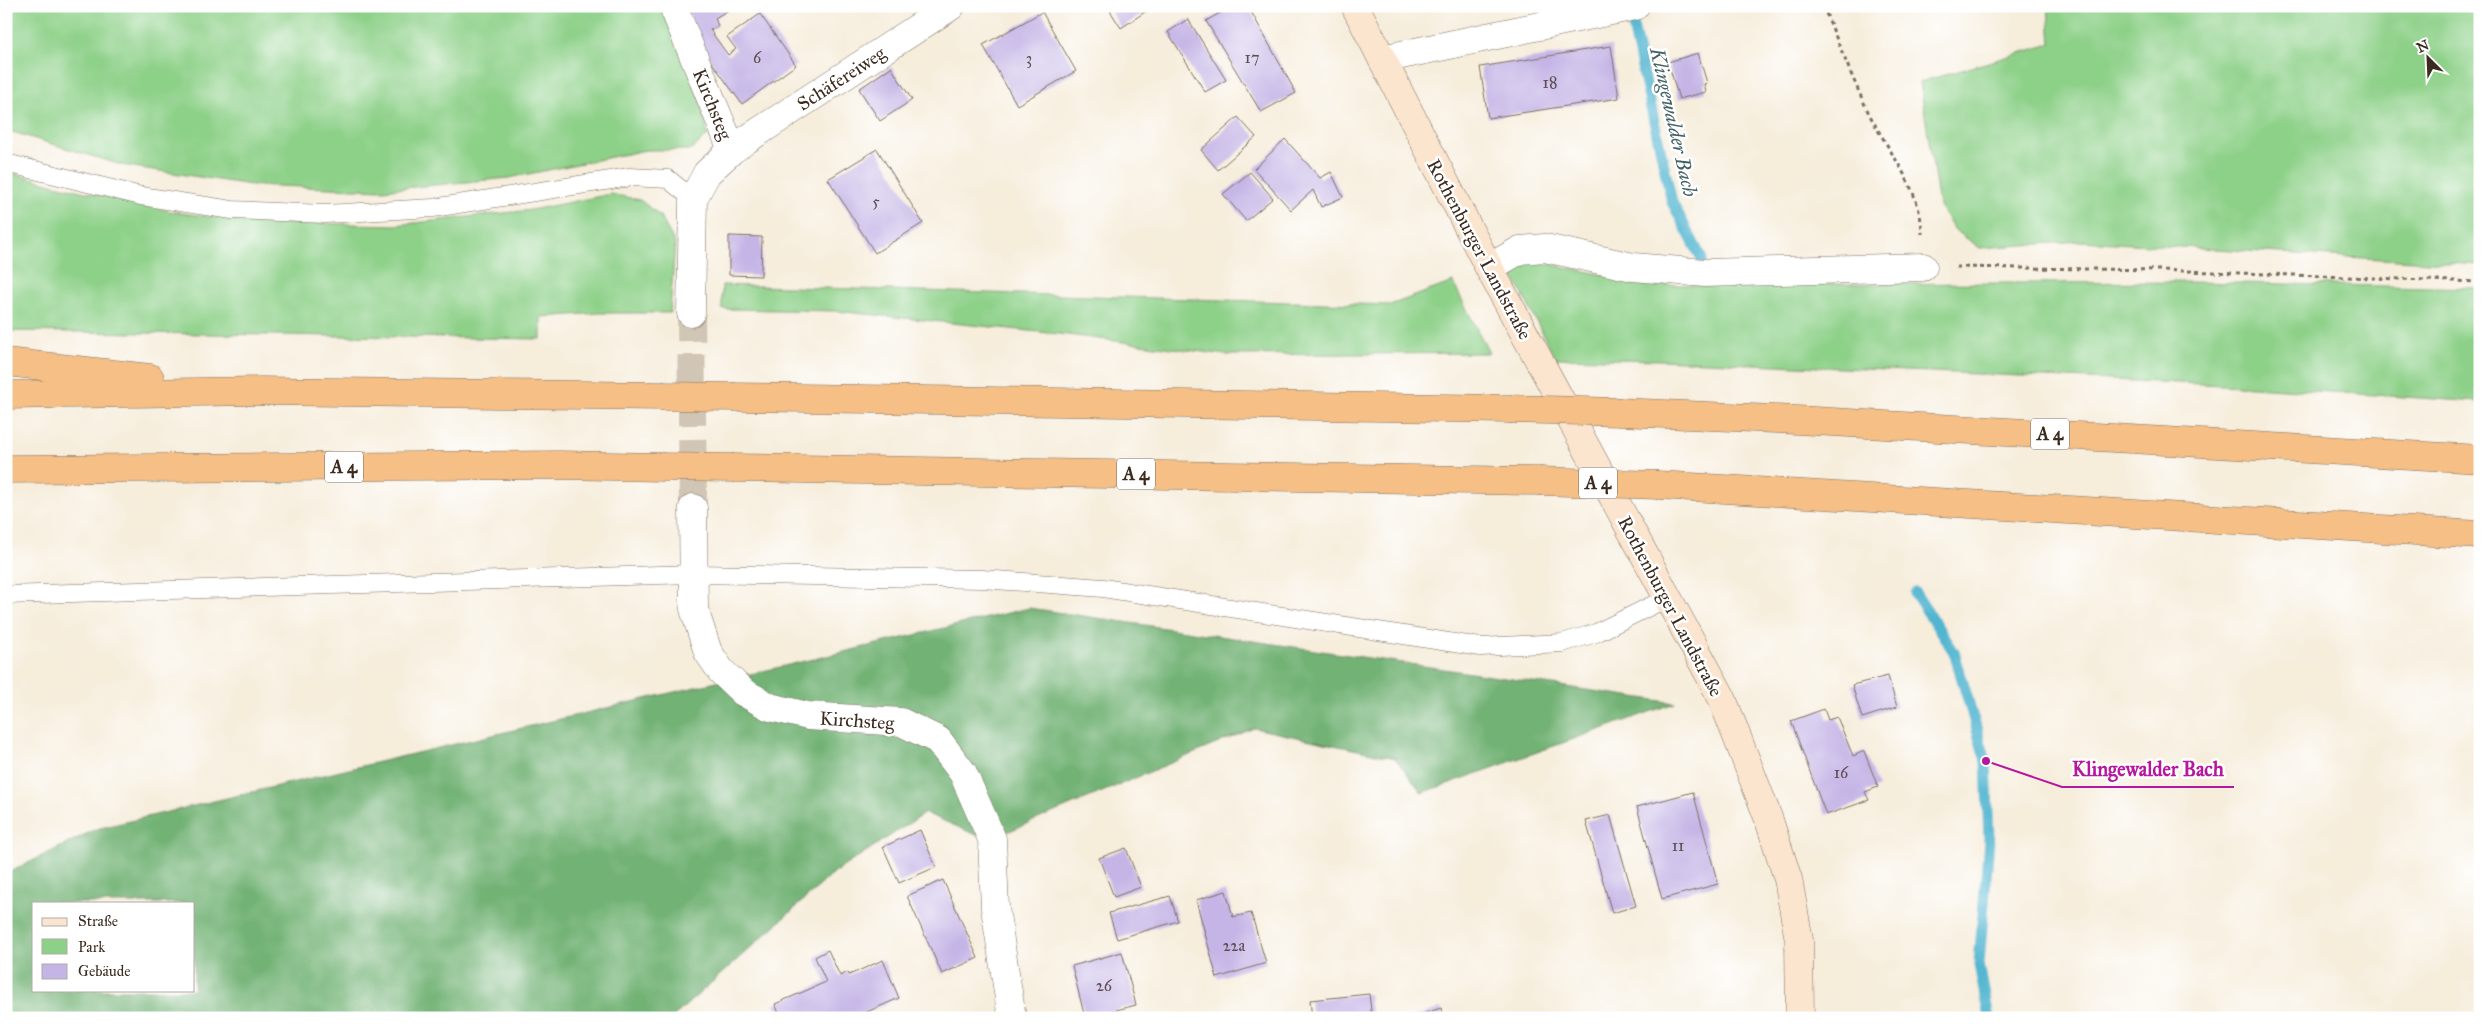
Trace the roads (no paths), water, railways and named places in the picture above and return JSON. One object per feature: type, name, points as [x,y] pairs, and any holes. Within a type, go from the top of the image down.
[{"type":"highway","points":[[6,362],[260,391]]},
{"type":"highway","name":"A 4","points":[[6,395],[260,391],[1509,409],[1807,420],[2480,459]]},
{"type":"highway","name":"A 4","points":[[6,469],[559,465],[1539,481],[1658,485],[2480,534]]},
{"type":"street","name":"Kirchsteg","points":[[673,6],[732,150],[707,173],[693,200],[692,312]]},
{"type":"street","name":"Schäfereiweg","points":[[732,150],[951,6]]},
{"type":"street","name":"Rothenburger Landstraße","points":[[1355,6],[1489,268],[1666,598],[1722,698],[1769,820],[1788,880],[1798,940],[1800,1018]]},
{"type":"street","points":[[1382,59],[1635,6]]},
{"type":"street","points":[[1489,268],[1520,250],[1546,248],[1633,268],[1705,273],[1922,266]]},
{"type":"street","name":"Kirchsteg","points":[[693,508],[694,609],[708,652],[722,671],[744,692],[770,707],[808,716],[901,722],[938,740],[963,773],[992,839],[995,908],[1012,1018]]},
{"type":"lane","points":[[6,163],[141,196],[232,210],[325,214],[433,208],[630,177],[668,179],[693,200]]},
{"type":"lane","points":[[6,595],[693,574],[982,579],[1103,588],[1480,647],[1562,643],[1596,633],[1666,598]]},
{"type":"waterway","name":"Klingewalder Bach","points":[[1631,17],[1672,202],[1702,259]]},
{"type":"waterway","name":"Klingewalder Bach","points":[[1915,593],[1954,652],[1986,761],[1989,840],[1979,964],[1989,1018]]},
{"type":"tunnel","points":[[691,313],[693,508]]},
{"type":"place","name":"Klingewalder Bach","points":[[1986,761]]}]
